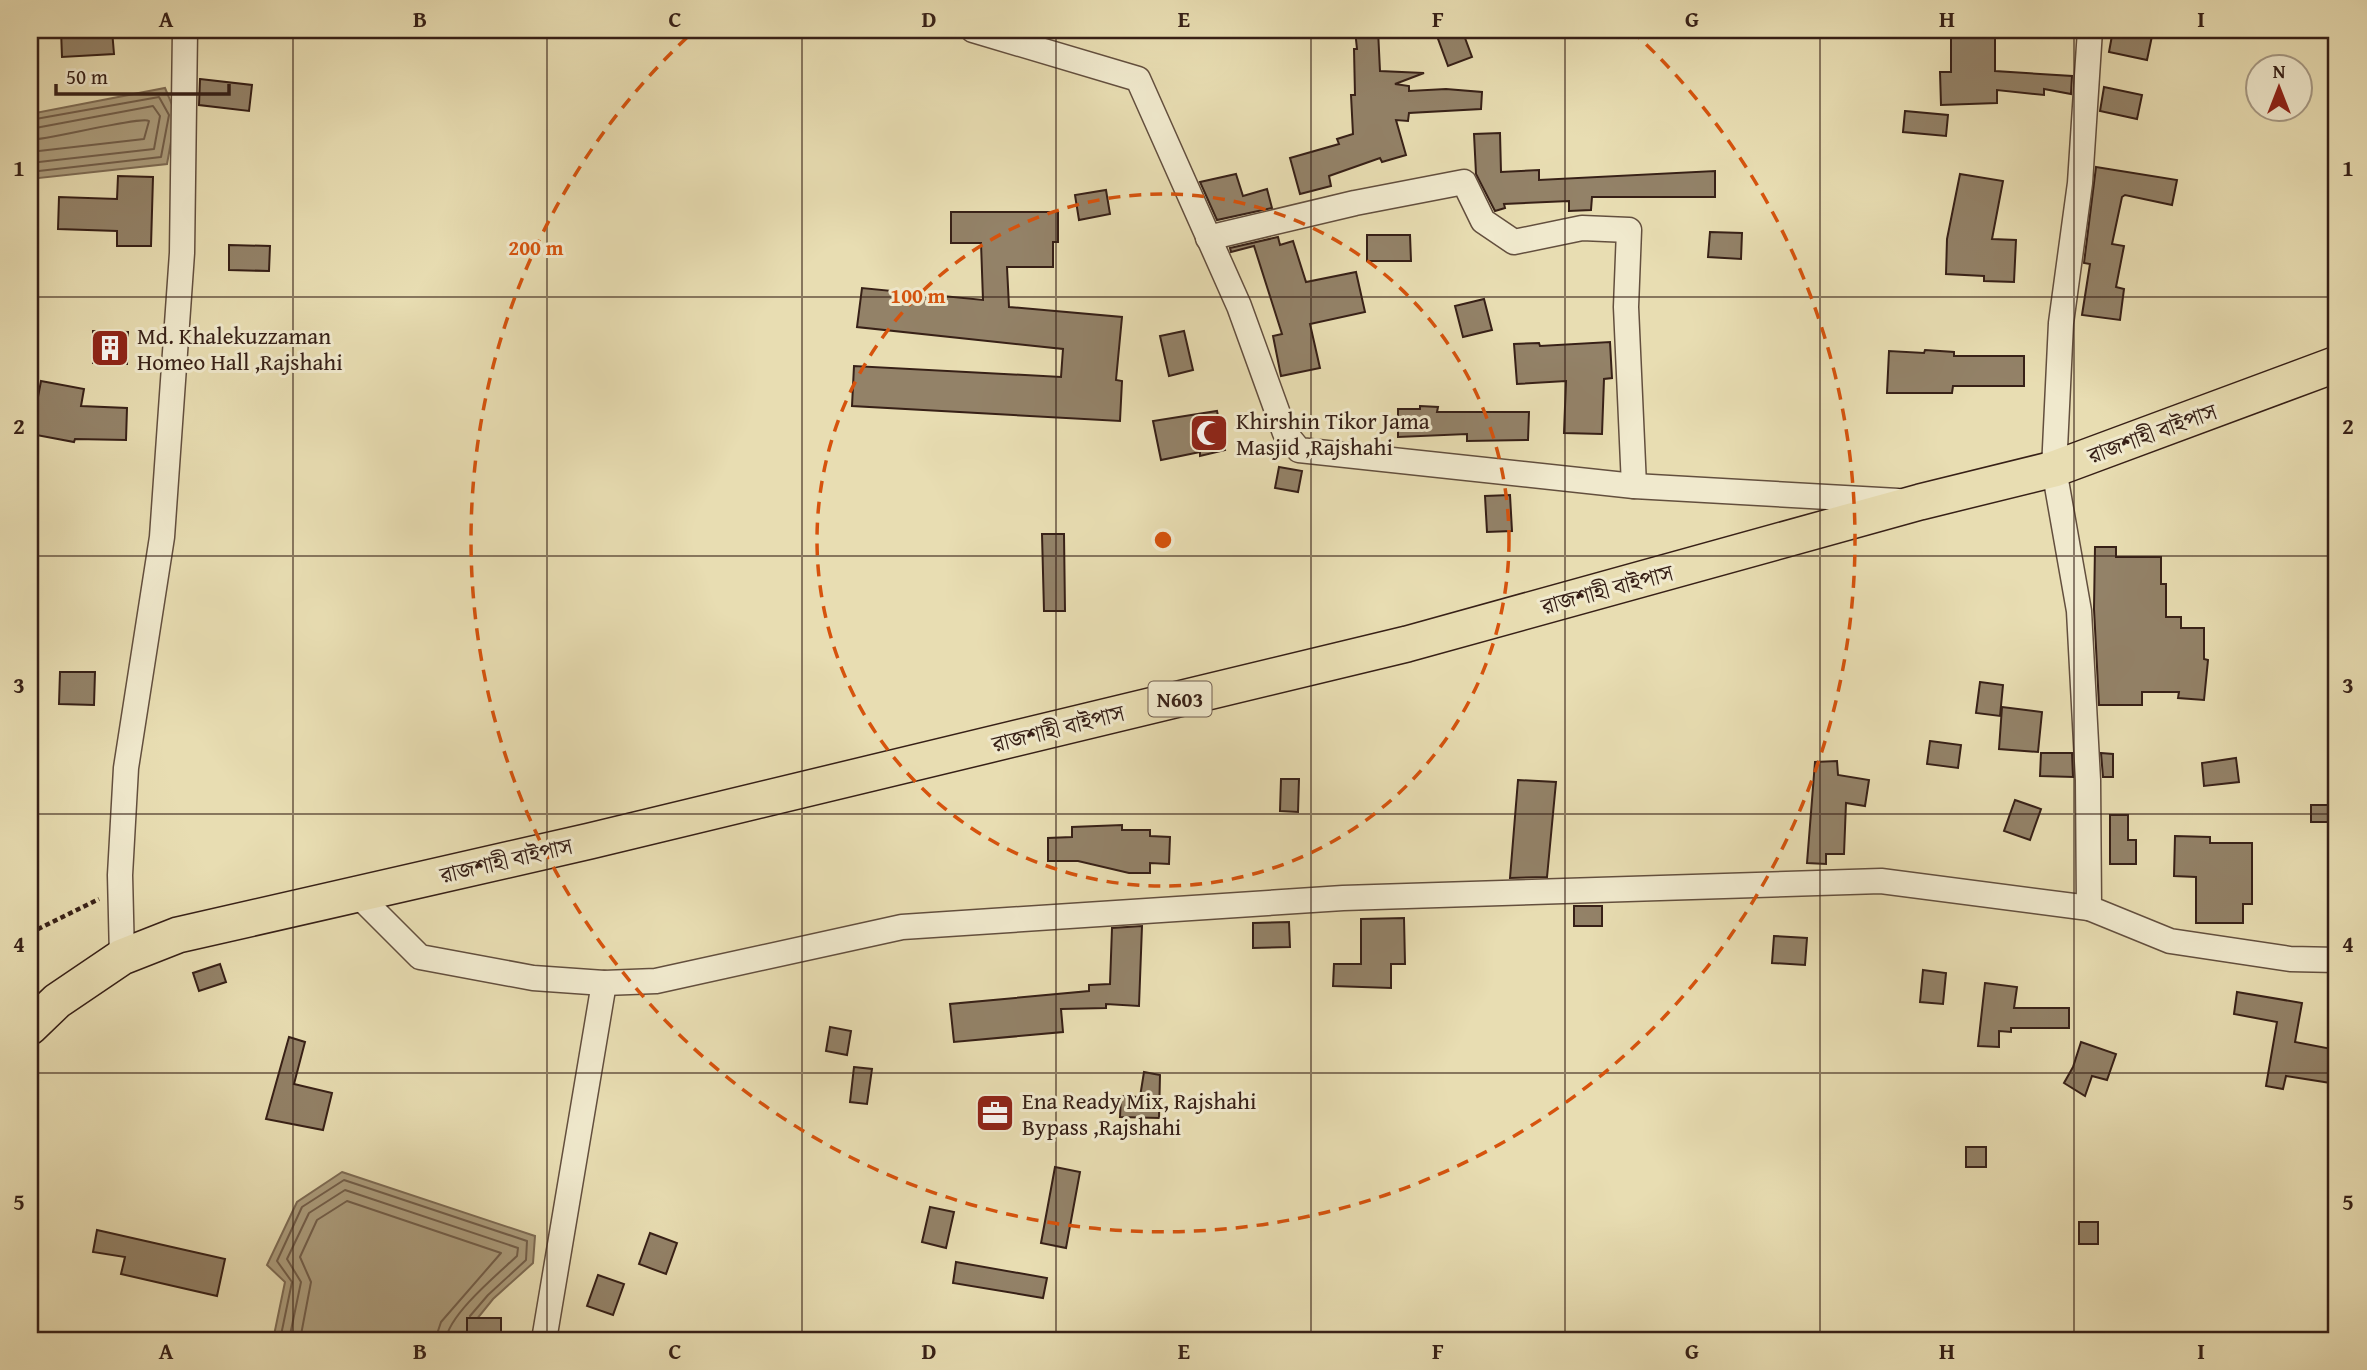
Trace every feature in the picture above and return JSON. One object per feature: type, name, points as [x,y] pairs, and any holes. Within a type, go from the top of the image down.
[{"type":"highway","name":"রাজশাহী বাইপাস","points":[[30,1027],[57,1001],[122,957],[178,935],[1407,645],[1920,502],[2054,469],[2337,363]]},
{"type":"street","points":[[122,957],[120,874],[126,768],[162,537],[182,253],[185,30]]},
{"type":"street","points":[[973,30],[1138,79],[1240,306],[1285,433],[1300,450],[1634,486],[1920,502]]},
{"type":"street","points":[[2089,908],[2088,780],[2079,611],[2054,469],[2061,323],[2080,183],[2090,30]]},
{"type":"street","points":[[1208,238],[1355,203],[1464,182],[1483,221],[1514,242],[1582,228],[1629,230],[1626,307],[1634,486]]},
{"type":"street","points":[[357,894],[420,957],[533,978],[604,984],[656,981],[902,927],[1343,898],[1881,881],[2089,908],[2170,941],[2290,959],[2337,960]]},
{"type":"street","points":[[544,1340],[604,984]]},
{"type":"path","points":[[30,933],[104,897],[120,874]]},
{"type":"water","points":[[165,88],[176,114],[167,164],[30,179],[30,114]]},
{"type":"water","points":[[342,1172],[535,1236],[533,1263],[493,1299],[460,1340],[273,1340],[285,1282],[267,1265],[297,1202]]},
{"type":"building","points":[[61,30],[112,30],[114,54],[62,57]]},
{"type":"building","points":[[1355,30],[1378,30],[1380,71],[1424,73],[1395,84],[1409,86],[1409,91],[1446,89],[1482,92],[1481,109],[1409,113],[1408,121],[1396,120],[1406,155],[1382,162],[1380,158],[1329,176],[1331,186],[1300,194],[1290,158],[1339,144],[1337,139],[1353,134],[1351,95],[1355,95]]},
{"type":"building","points":[[1462,30],[1472,57],[1448,66],[1437,36]]},
{"type":"building","points":[[2113,30],[2152,36],[2147,60],[2109,52]]},
{"type":"building","points":[[1951,32],[1995,33],[1995,71],[2072,76],[2071,94],[2044,89],[2044,95],[1997,90],[1997,103],[1941,105],[1940,72],[1951,72]]},
{"type":"building","points":[[200,79],[252,85],[249,111],[199,105]]},
{"type":"building","points":[[2104,87],[2142,95],[2137,119],[2100,111]]},
{"type":"building","points":[[1905,111],[1948,115],[1946,136],[1903,132]]},
{"type":"building","points":[[1500,133],[1501,172],[1539,170],[1539,180],[1715,171],[1715,197],[1592,197],[1591,210],[1569,211],[1569,201],[1504,204],[1505,208],[1495,211],[1476,174],[1474,134]]},
{"type":"building","points":[[2096,167],[2177,180],[2172,205],[2125,195],[2122,197],[2112,244],[2124,246],[2116,287],[2124,289],[2120,320],[2082,315],[2090,264],[2084,263]]},
{"type":"building","points":[[1236,174],[1243,196],[1267,189],[1272,208],[1217,220],[1200,182]]},
{"type":"building","points":[[1960,174],[2003,181],[1992,239],[2016,240],[2014,282],[1984,281],[1984,276],[1946,274],[1947,239]]},
{"type":"building","points":[[118,176],[153,177],[151,246],[117,246],[117,231],[58,229],[59,197],[117,199]]},
{"type":"building","points":[[1106,190],[1110,214],[1079,220],[1075,195]]},
{"type":"building","points":[[951,212],[1058,212],[1058,242],[1053,242],[1053,267],[1007,267],[1009,307],[1122,317],[1116,380],[1122,381],[1120,421],[852,406],[854,366],[1061,377],[1063,349],[857,327],[862,288],[983,300],[981,243],[951,243]]},
{"type":"building","points":[[1710,232],[1742,233],[1741,259],[1708,257]]},
{"type":"building","points":[[1367,235],[1410,235],[1411,261],[1367,261]]},
{"type":"building","points":[[1278,237],[1280,245],[1293,241],[1306,282],[1356,272],[1365,312],[1310,324],[1320,368],[1281,376],[1273,336],[1282,334],[1254,246],[1231,252],[1230,248]]},
{"type":"building","points":[[229,245],[270,246],[269,271],[229,270]]},
{"type":"building","points":[[1484,299],[1492,330],[1463,337],[1455,306]]},
{"type":"building","name":"Md. Khalekuzzaman Homeo Hall ,Rajshahi","points":[[93,331],[128,332],[127,364],[93,363]]},
{"type":"building","points":[[1184,331],[1193,370],[1169,376],[1160,336]]},
{"type":"building","points":[[1610,342],[1612,378],[1604,379],[1602,434],[1564,433],[1566,381],[1517,384],[1514,344],[1539,343],[1540,346]]},
{"type":"building","points":[[1925,350],[1954,352],[1954,356],[2024,356],[2024,386],[1953,386],[1952,393],[1887,393],[1889,351],[1924,353]]},
{"type":"building","points":[[41,381],[84,389],[81,406],[127,408],[126,440],[75,439],[74,442],[31,434]]},
{"type":"building","points":[[1420,406],[1438,407],[1437,412],[1529,412],[1528,440],[1467,441],[1467,434],[1398,437],[1398,409],[1420,409]]},
{"type":"building","points":[[1217,411],[1225,450],[1161,460],[1153,421]]},
{"type":"building","points":[[1279,467],[1302,471],[1298,492],[1275,488]]},
{"type":"building","points":[[1510,495],[1512,531],[1487,532],[1485,496]]},
{"type":"building","points":[[1042,534],[1064,534],[1065,611],[1044,611]]},
{"type":"building","points":[[2095,547],[2116,547],[2116,557],[2161,557],[2161,584],[2166,584],[2166,617],[2181,617],[2181,628],[2204,628],[2204,659],[2208,660],[2204,700],[2178,698],[2179,692],[2142,692],[2142,705],[2099,705],[2094,609]]},
{"type":"building","points":[[60,672],[95,672],[94,705],[59,704]]},
{"type":"building","points":[[1980,682],[2003,685],[2000,716],[1976,713]]},
{"type":"building","points":[[2002,707],[2042,712],[2038,752],[1999,749]]},
{"type":"building","points":[[1930,741],[1961,745],[1958,768],[1927,764]]},
{"type":"building","points":[[2041,753],[2072,753],[2073,777],[2040,776]]},
{"type":"building","points":[[2101,753],[2113,754],[2113,777],[2103,777]]},
{"type":"building","points":[[2236,758],[2239,782],[2204,786],[2202,763]]},
{"type":"building","points":[[1837,761],[1838,775],[1869,780],[1865,806],[1846,803],[1844,854],[1826,854],[1826,864],[1807,863],[1815,762]]},
{"type":"building","points":[[1281,779],[1299,779],[1298,812],[1280,811]]},
{"type":"building","points":[[1518,780],[1556,782],[1547,877],[1510,878]]},
{"type":"building","points":[[2015,800],[2041,809],[2030,840],[2004,831]]},
{"type":"building","points":[[2311,805],[2337,805],[2337,822],[2311,822]]},
{"type":"building","points":[[2110,815],[2128,815],[2128,840],[2136,840],[2136,864],[2110,864]]},
{"type":"building","points":[[1122,825],[1122,830],[1150,830],[1150,836],[1170,837],[1169,864],[1150,863],[1150,873],[1129,873],[1078,861],[1048,861],[1048,838],[1072,837],[1072,827]]},
{"type":"building","points":[[2175,836],[2210,837],[2210,843],[2252,843],[2252,904],[2243,904],[2243,923],[2196,923],[2196,877],[2174,876]]},
{"type":"building","points":[[1574,906],[1602,906],[1602,926],[1574,926]]},
{"type":"building","points":[[1404,918],[1405,964],[1391,964],[1391,988],[1333,986],[1334,964],[1361,964],[1361,919]]},
{"type":"building","points":[[1289,922],[1290,947],[1253,948],[1253,923]]},
{"type":"building","points":[[1142,926],[1139,1006],[1106,1004],[1106,1008],[1061,1009],[1063,1032],[954,1042],[950,1004],[1089,991],[1089,985],[1110,984],[1112,928]]},
{"type":"building","points":[[1774,936],[1807,938],[1805,965],[1772,963]]},
{"type":"building","points":[[220,964],[226,982],[199,991],[193,973]]},
{"type":"building","points":[[1923,970],[1946,973],[1943,1004],[1920,1002]]},
{"type":"building","points":[[1985,983],[2017,987],[2014,1008],[2069,1008],[2069,1028],[2011,1028],[2011,1032],[1999,1031],[1999,1047],[1978,1046]]},
{"type":"building","points":[[2237,992],[2302,1003],[2295,1042],[2337,1050],[2337,1084],[2286,1076],[2283,1089],[2266,1086],[2277,1022],[2234,1014]]},
{"type":"building","points":[[830,1027],[851,1031],[847,1055],[826,1051]]},
{"type":"building","points":[[289,1037],[305,1042],[294,1084],[332,1093],[323,1130],[266,1119]]},
{"type":"building","points":[[2081,1042],[2116,1054],[2107,1080],[2092,1076],[2085,1096],[2064,1083],[2073,1067]]},
{"type":"building","points":[[854,1067],[872,1069],[867,1104],[850,1102]]},
{"type":"building","points":[[1144,1072],[1160,1075],[1159,1118],[1120,1117],[1121,1096],[1140,1097]]},
{"type":"building","points":[[1966,1147],[1986,1147],[1986,1167],[1966,1167]]},
{"type":"building","points":[[1055,1167],[1080,1172],[1066,1248],[1041,1243]]},
{"type":"building","points":[[930,1207],[954,1212],[946,1248],[922,1242]]},
{"type":"building","points":[[2079,1222],[2098,1222],[2098,1244],[2079,1244]]},
{"type":"building","points":[[97,1230],[225,1259],[217,1296],[121,1274],[125,1257],[93,1252]]},
{"type":"building","points":[[650,1233],[677,1243],[666,1274],[639,1264]]},
{"type":"building","points":[[956,1262],[1047,1278],[1043,1298],[953,1283]]},
{"type":"building","points":[[598,1275],[624,1284],[613,1315],[587,1306]]},
{"type":"building","points":[[467,1318],[501,1318],[501,1338],[467,1338]]},
{"type":"place","name":"Md. Khalekuzzaman Homeo Hall ,Rajshahi","points":[[110,348]]},
{"type":"place","name":"Khirshin Tikor Jama Masjid ,Rajshahi","points":[[1209,433]]},
{"type":"place","name":"Ena Ready Mix, Rajshahi Bypass ,Rajshahi","points":[[995,1113]]}]
